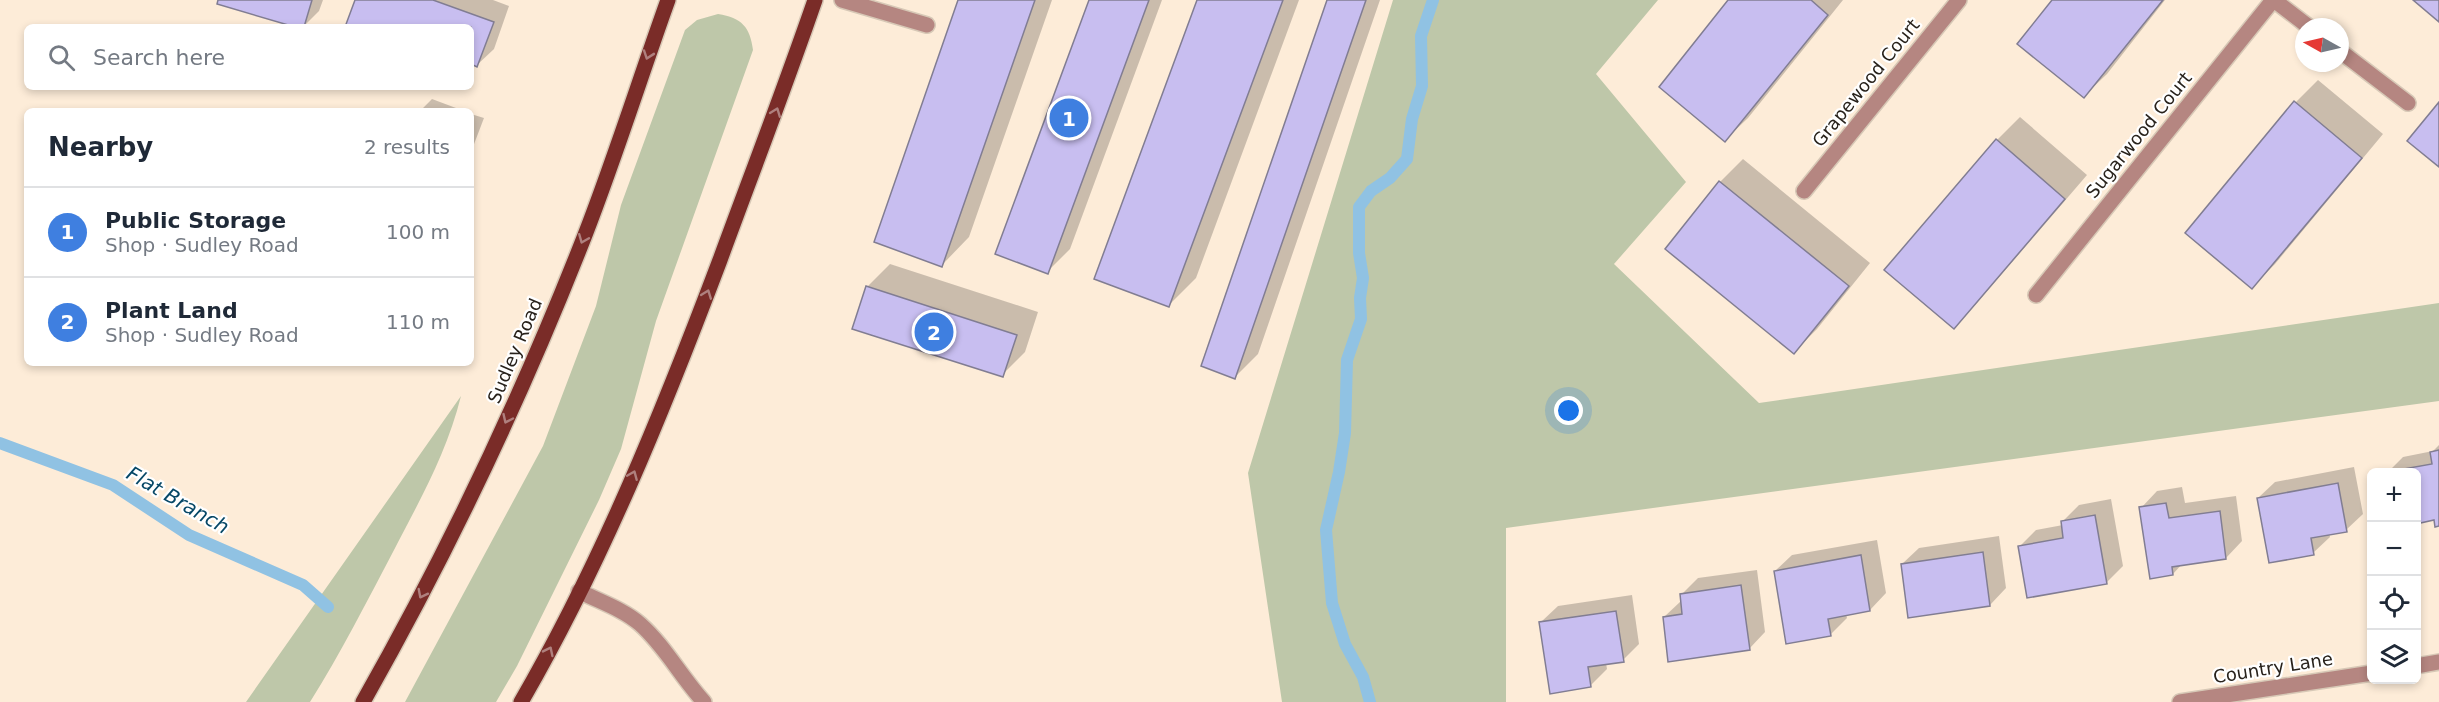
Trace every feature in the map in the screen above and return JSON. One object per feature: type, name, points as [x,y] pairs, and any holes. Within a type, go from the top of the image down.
[{"type":"main road","name":"Sudley Road","points":[[363,702],[448,544],[526,378],[585,234],[668,0]]},
{"type":"main road","points":[[521,702],[541,667],[615,516],[680,366],[787,83],[815,0]]},
{"type":"street","points":[[842,0],[927,25]]},
{"type":"street","name":"Grapewood Court","points":[[1804,190],[1959,0]]},
{"type":"street","name":"Sugarwood Court","points":[[2036,295],[2274,0],[2297,18]]},
{"type":"street","points":[[2349,58],[2408,103]]},
{"type":"street","points":[[579,591],[638,622],[654,638],[704,702]]},
{"type":"street","points":[[2421,665],[2439,662]]},
{"type":"street","name":"Country Lane","points":[[2180,702],[2367,674]]},
{"type":"green space","points":[[1393,0],[1658,0],[1596,74],[1686,182],[1614,264],[1759,403],[2439,303],[2439,401],[1506,528],[1506,702],[1282,702],[1248,473]]},
{"type":"green space","points":[[718,14],[733,18],[743,25],[750,35],[753,50],[656,321],[621,449],[599,500],[517,666],[496,702],[405,702],[543,446],[596,306],[621,205],[685,30],[697,20]]},
{"type":"green space","points":[[461,396],[441,456],[423,493],[354,627],[310,702],[246,702]]},
{"type":"building","points":[[218,0],[312,0],[305,24],[285,24],[217,4]]},
{"type":"building","points":[[355,0],[433,0],[494,22],[477,67],[474,66],[474,24],[346,24]]},
{"type":"building","points":[[958,0],[1035,0],[942,267],[874,242]]},
{"type":"building","points":[[1089,0],[1149,0],[1048,274],[995,254]]},
{"type":"building","points":[[1197,0],[1283,0],[1169,307],[1094,279]]},
{"type":"building","points":[[1327,0],[1366,0],[1235,379],[1201,366]]},
{"type":"building","points":[[1728,0],[1811,0],[1828,15],[1725,142],[1659,87]]},
{"type":"building","points":[[2052,0],[2163,0],[2084,98],[2017,44]]},
{"type":"building","points":[[2413,0],[2439,0],[2439,22]]},
{"type":"building","points":[[2294,101],[2362,158],[2252,289],[2185,233]]},
{"type":"building","points":[[2439,102],[2439,167],[2407,141]]},
{"type":"building","points":[[1996,139],[2065,199],[1954,329],[1884,270]]},
{"type":"building","points":[[1719,181],[1849,286],[1794,354],[1665,249]]},
{"type":"building","points":[[866,286],[1017,335],[1003,377],[852,329]]},
{"type":"building","points":[[2439,450],[2439,526],[2435,527],[2434,520],[2421,523],[2421,468],[2410,468],[2432,464],[2430,452]]},
{"type":"building","points":[[2338,483],[2347,532],[2311,538],[2314,555],[2269,563],[2257,498]]},
{"type":"building","points":[[2166,503],[2169,518],[2220,511],[2226,559],[2172,567],[2173,575],[2150,579],[2139,507]]},
{"type":"building","points":[[2095,515],[2107,584],[2027,598],[2018,546],[2063,538],[2061,521]]},
{"type":"building","points":[[1983,552],[1990,606],[1908,618],[1901,564]]},
{"type":"building","points":[[1861,555],[1870,611],[1828,619],[1831,636],[1786,644],[1774,571]]},
{"type":"building","points":[[1741,585],[1750,650],[1668,662],[1663,617],[1682,614],[1680,594]]},
{"type":"building","points":[[1616,611],[1624,662],[1588,667],[1591,687],[1550,694],[1539,622]]},
{"type":"waterway","points":[[1370,702],[1363,677],[1345,644],[1332,603],[1326,530],[1345,433],[1347,360],[1361,319],[1360,298],[1363,278],[1359,253],[1359,207],[1371,191],[1390,178],[1407,159],[1412,119],[1422,86],[1421,36],[1433,0]]},
{"type":"waterway","name":"Flat Branch","points":[[0,443],[113,485],[189,535],[303,585],[328,607]]},
{"type":"place","name":"Public Storage","points":[[1069,118]]},
{"type":"place","name":"Plant Land","points":[[934,332]]}]
